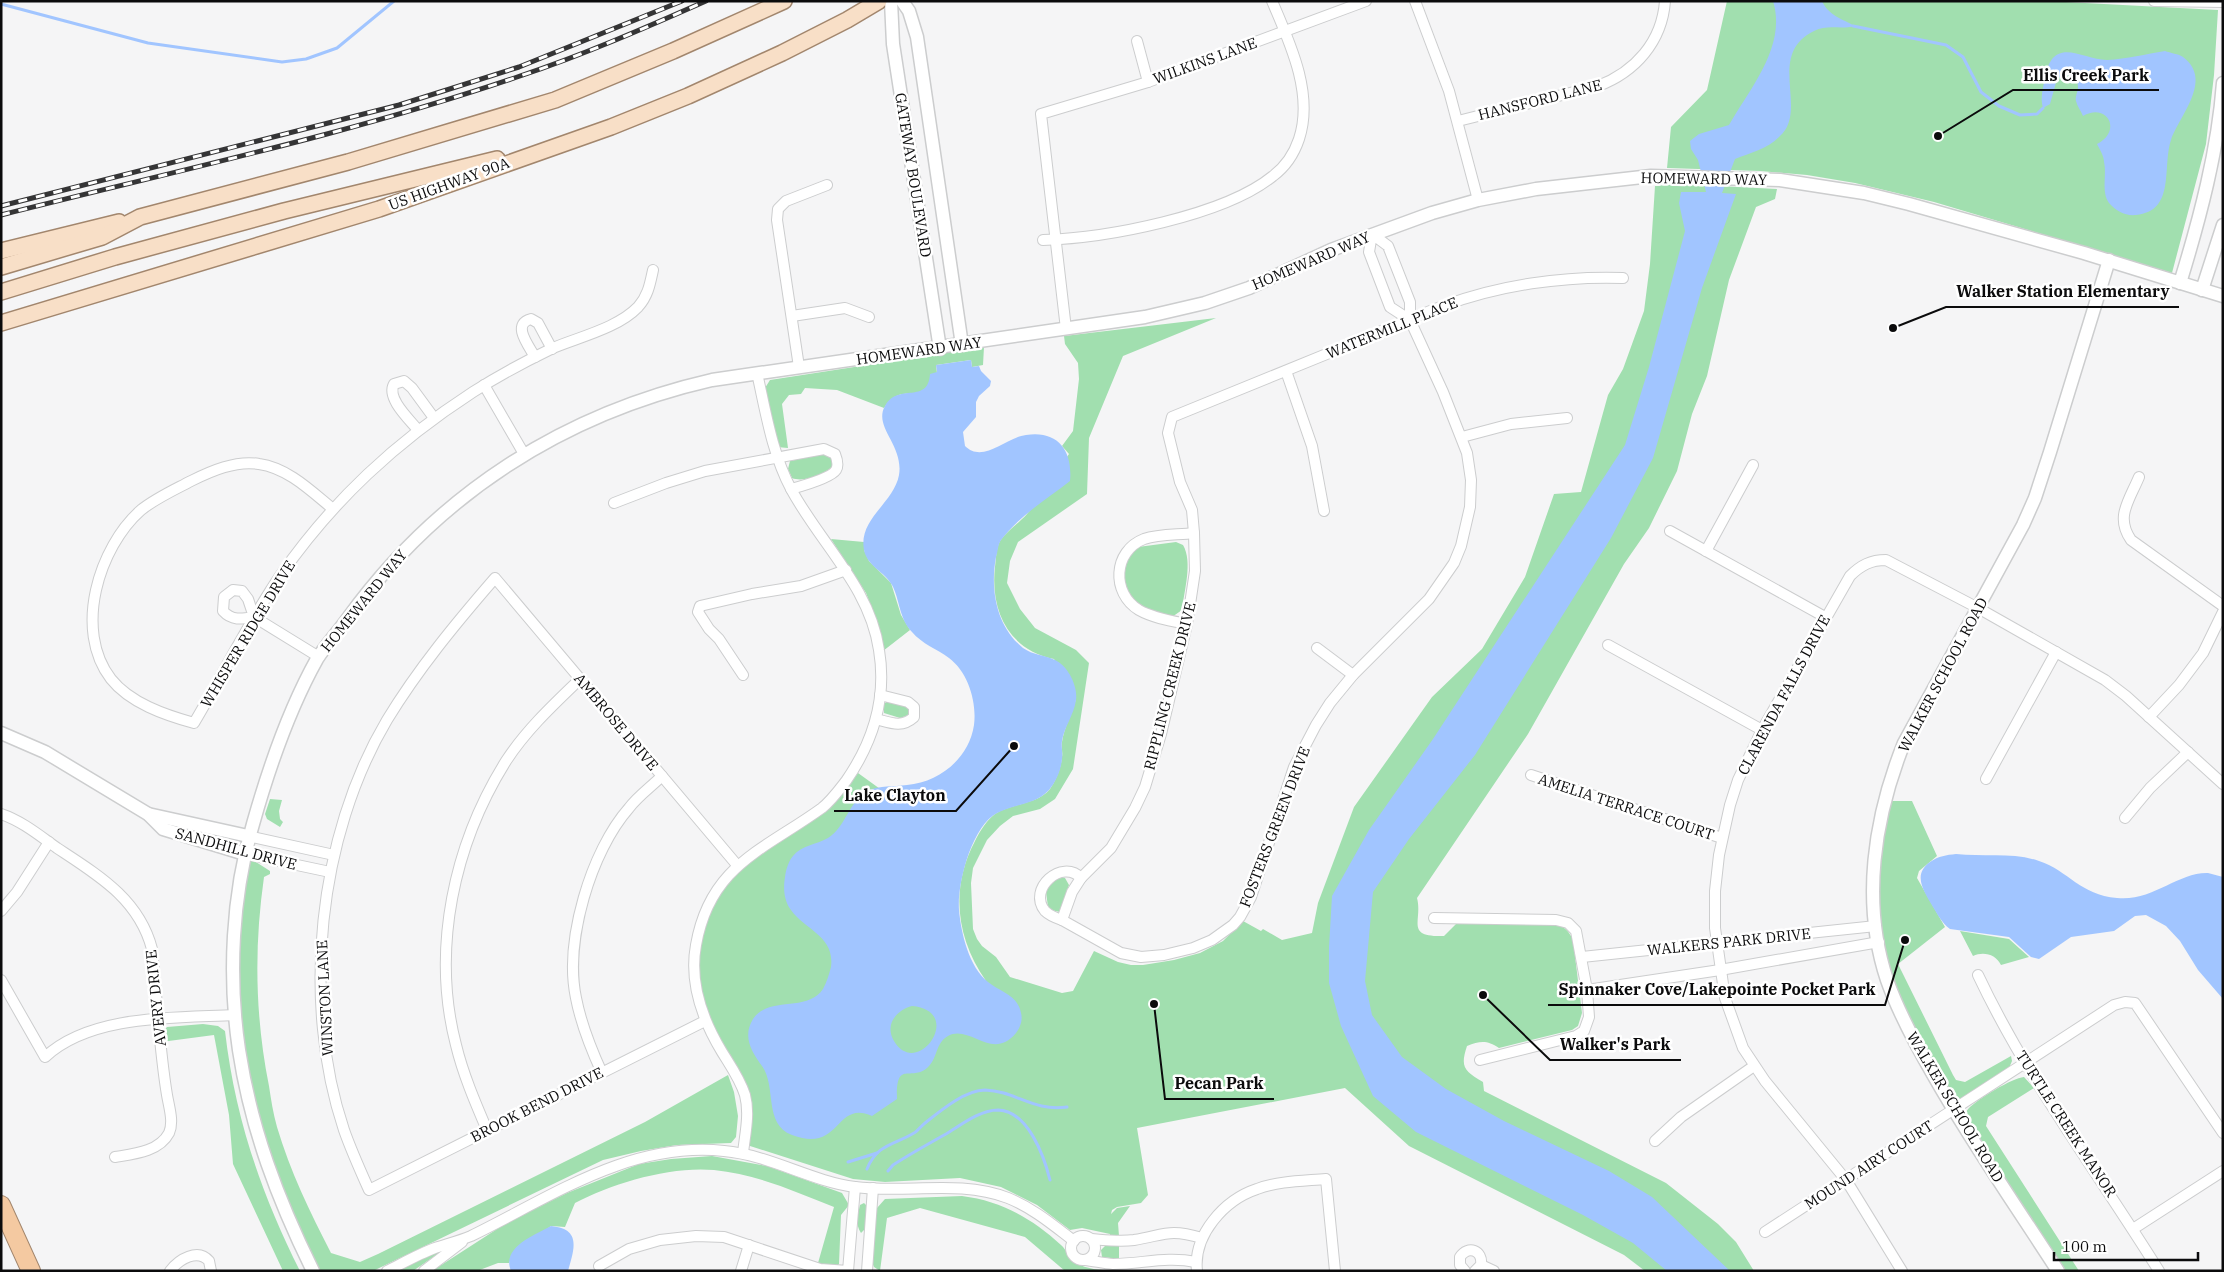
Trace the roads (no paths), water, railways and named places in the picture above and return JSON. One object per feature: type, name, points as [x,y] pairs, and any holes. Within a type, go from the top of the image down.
[{"type":"highway","points":[[1,1204],[31,1271]]},
{"type":"highway","points":[[1,1230],[31,1271]]},
{"type":"main road","points":[[1,250],[140,217],[348,162],[555,100],[673,51],[784,1]]},
{"type":"main road","name":"US HIGHWAY 90A","points":[[1,323],[378,209],[611,127],[688,96],[782,53],[847,20],[879,1]]},
{"type":"main road","points":[[1,292],[115,257],[284,211],[476,163],[559,145]]},
{"type":"main road","points":[[1,267],[102,237],[140,217]]},
{"type":"street","name":"GATEWAY BOULEVARD","points":[[891,1],[893,44],[940,348]]},
{"type":"street","name":"GATEWAY BOULEVARD","points":[[902,1],[909,12],[917,37],[962,345]]},
{"type":"street","points":[[1043,240],[1056,240],[1126,230],[1180,218],[1230,200],[1264,183],[1282,169],[1295,150],[1300,138],[1303,106],[1298,73],[1285,31],[1272,1]]},
{"type":"street","name":"WILKINS LANE","points":[[1056,240],[1041,114],[1148,82],[1366,1]]},
{"type":"street","points":[[1415,1],[1449,91],[1478,200]]},
{"type":"street","name":"HANSFORD LANE","points":[[1458,121],[1598,86],[1615,79],[1638,61],[1650,46],[1659,29],[1665,1]]},
{"type":"street","points":[[2154,1],[2223,2]]},
{"type":"street","points":[[1137,41],[1148,82]]},
{"type":"street","points":[[2180,283],[2212,163],[2222,110],[2223,83]]},
{"type":"street","name":"HOMEWARD WAY","points":[[313,1271],[280,1200],[256,1131],[244,1081],[235,1015],[233,969],[235,931],[245,854],[248,836],[271,762],[319,657],[363,597],[409,546],[467,493],[524,454],[587,421],[654,395],[712,380],[1145,317],[1205,303],[1249,288],[1330,250],[1432,213],[1478,200],[1536,189],[1651,176],[1742,178],[1806,183],[1887,198],[2109,260],[2223,296]]},
{"type":"street","points":[[799,367],[777,220],[778,209],[786,202],[827,185]]},
{"type":"street","points":[[2202,290],[2223,225]]},
{"type":"street","points":[[1372,234],[1369,252],[1390,307],[1410,320]]},
{"type":"street","name":"FOSTERS GREEN DRIVE","points":[[1062,920],[1127,955],[1148,957],[1193,948],[1212,940],[1232,925],[1246,908],[1254,890],[1286,788],[1303,748],[1330,703],[1353,675],[1429,599],[1454,563],[1465,530],[1471,493],[1468,462],[1462,437],[1410,320],[1410,302],[1388,246],[1372,234]]},
{"type":"street","points":[[1056,240],[1066,329]]},
{"type":"street","name":"WALKER SCHOOL ROAD","points":[[2058,1271],[1953,1109],[1897,1008],[1887,979],[1876,926],[1873,861],[1882,809],[1895,765],[1908,735],[2019,534],[2035,498],[2109,260]]},
{"type":"street","name":"WHISPER RIDGE DRIVE","points":[[332,509],[304,485],[280,471],[260,464],[249,463],[228,466],[207,473],[151,502],[125,527],[112,546],[99,575],[94,596],[95,636],[102,663],[111,679],[131,696],[161,712],[194,723],[279,577],[332,509],[382,459],[434,418],[484,385],[534,357],[614,323],[633,312],[647,295],[653,270]]},
{"type":"street","name":"WATERMILL PLACE","points":[[1172,417],[1444,306],[1503,290],[1571,280],[1623,278]]},
{"type":"street","points":[[792,316],[846,308],[869,317]]},
{"type":"street","points":[[534,357],[521,330],[526,320],[532,319],[538,323],[552,349]]},
{"type":"street","points":[[1286,371],[1312,446],[1324,511]]},
{"type":"street","points":[[743,1153],[747,1112],[746,1098],[737,1077],[705,1022],[696,987],[694,966],[696,945],[705,914],[713,896],[737,865],[824,807],[852,772],[872,735],[876,720],[880,694],[881,661],[875,631],[860,595],[846,570],[804,512],[776,458],[757,373]]},
{"type":"street","points":[[418,430],[393,396],[392,389],[394,384],[404,381],[412,388],[434,418]]},
{"type":"street","points":[[484,385],[524,454]]},
{"type":"street","name":"RIPPLING CREEK DRIVE","points":[[1062,920],[1072,892],[1081,878],[1111,848],[1131,815],[1144,788],[1161,734],[1187,624],[1195,572],[1194,533],[1192,510],[1180,482],[1168,433],[1172,417]]},
{"type":"street","points":[[1462,437],[1519,423],[1567,418]]},
{"type":"street","points":[[614,503],[666,483],[705,471],[824,449],[835,454],[838,466],[836,471],[829,476],[791,489]]},
{"type":"street","points":[[1706,551],[1753,465]]},
{"type":"street","points":[[2139,477],[2122,520],[2124,530],[2131,540],[2223,606]]},
{"type":"street","points":[[1670,531],[1825,617]]},
{"type":"street","points":[[1187,624],[1141,611],[1130,604],[1123,595],[1118,575],[1125,553],[1134,544],[1157,536],[1194,533]]},
{"type":"street","name":"CLARENDA FALLS DRIVE","points":[[1902,1271],[1846,1180],[1754,1066],[1736,1032],[1725,998],[1717,943],[1715,891],[1722,838],[1738,780],[1762,730],[1850,576],[1866,563],[1886,560],[1978,608],[2105,680],[2223,784]]},
{"type":"street","points":[[743,675],[719,639],[701,618],[698,612],[700,606],[800,586],[846,570]]},
{"type":"street","name":"AMBROSE DRIVE","points":[[495,578],[737,865]]},
{"type":"street","name":"WINSTON LANE","points":[[369,1190],[344,1129],[326,1053],[320,970],[322,929],[330,872],[340,828],[366,762],[387,721],[430,656],[495,578]]},
{"type":"street","points":[[2149,717],[2179,686],[2203,653],[2223,612]]},
{"type":"street","points":[[254,617],[319,657]]},
{"type":"street","points":[[1608,645],[1762,730]]},
{"type":"street","points":[[1317,648],[1353,675]]},
{"type":"street","points":[[1986,779],[2056,652]]},
{"type":"street","points":[[487,1130],[470,1090],[456,1044],[447,998],[446,964],[450,903],[458,872],[475,824],[485,800],[507,760],[529,731],[580,678]]},
{"type":"street","points":[[876,720],[905,724],[914,717],[915,712],[914,707],[908,702],[880,694]]},
{"type":"street","name":"SANDHILL DRIVE","points":[[1,733],[45,752],[148,814],[163,829],[245,854],[330,872]]},
{"type":"street","points":[[2125,818],[2150,788],[2188,752]]},
{"type":"street","points":[[602,1073],[590,1046],[575,996],[574,962],[583,899],[598,858],[613,829],[629,807],[662,776]]},
{"type":"street","name":"AMELIA TERRACE COURT","points":[[1531,776],[1722,838]]},
{"type":"street","name":"AVERY DRIVE","points":[[1,814],[26,826],[114,887],[138,916],[149,938],[152,949],[158,1020],[171,1120],[170,1132],[164,1140],[144,1152],[115,1158]]},
{"type":"street","name":"SANDHILL DRIVE","points":[[148,814],[334,855]]},
{"type":"street","points":[[1,911],[17,892],[50,842]]},
{"type":"street","points":[[1062,920],[1047,913],[1043,908],[1041,901],[1046,880],[1052,875],[1070,872],[1081,878]]},
{"type":"street","points":[[1434,918],[1556,920],[1568,923],[1576,931],[1587,990],[1589,1017],[1584,1031],[1576,1036],[1480,1060]]},
{"type":"street","name":"WALKERS PARK DRIVE","points":[[1582,957],[1876,926]]},
{"type":"street","name":"WALKERS PARK DRIVE","points":[[1587,990],[1720,970],[1879,942]]},
{"type":"street","name":"TURTLE CREEK MANOR","points":[[1978,975],[1992,1005],[2025,1063],[2159,1271]]},
{"type":"street","points":[[1,980],[45,1057],[56,1046],[97,1028],[158,1020],[235,1015]]},
{"type":"street","name":"MOUND AIRY COURT","points":[[1765,1232],[2114,1005],[2125,1002],[2135,1004],[2223,1134]]},
{"type":"street","name":"BROOK BEND DRIVE","points":[[369,1190],[705,1022]]},
{"type":"street","points":[[1655,1141],[1689,1111],[1754,1066]]},
{"type":"street","points":[[387,1271],[433,1249],[468,1237],[591,1176],[632,1159],[672,1152],[698,1150],[743,1153],[838,1184],[855,1187],[967,1188],[998,1195],[1027,1207],[1074,1241]]},
{"type":"street","points":[[2133,1229],[2223,1171]]},
{"type":"street","points":[[1202,1238],[1186,1233],[1168,1232],[1134,1240],[1117,1241],[1091,1239],[1082,1236],[1074,1241],[1072,1250],[1076,1257],[1112,1264],[1161,1258],[1180,1259],[1196,1266],[1202,1238],[1218,1214],[1229,1204],[1243,1195],[1271,1186],[1326,1179],[1335,1271]]},
{"type":"street","points":[[599,1266],[628,1249],[660,1240],[696,1236],[724,1237],[820,1269],[848,1271],[855,1187]]},
{"type":"street","points":[[868,1271],[873,1188]]},
{"type":"street","points":[[851,1235],[870,1237]]},
{"type":"street","points":[[424,1271],[468,1237]]},
{"type":"street","points":[[1085,1260],[1093,1255],[1095,1251],[1094,1242],[1091,1239]]},
{"type":"street","points":[[741,1271],[749,1245]]},
{"type":"street","points":[[1466,1271],[1459,1261],[1466,1250],[1475,1250],[1478,1253],[1482,1261],[1478,1268],[1494,1271]]},
{"type":"street","points":[[170,1271],[174,1266],[196,1254],[202,1255],[209,1261],[211,1271]]},
{"type":"water","points":[[1773,1],[1822,1],[1828,10],[1840,19],[1855,26],[1819,29],[1800,41],[1792,54],[1790,68],[1791,113],[1787,126],[1779,137],[1769,145],[1735,159],[1722,193],[1736,194],[1702,288],[1653,458],[1611,538],[1475,755],[1409,839],[1373,892],[1365,981],[1372,1015],[1402,1057],[1446,1089],[1504,1121],[1609,1171],[1652,1197],[1730,1271],[1667,1271],[1633,1243],[1583,1215],[1416,1132],[1373,1096],[1341,1026],[1329,983],[1332,896],[1369,830],[1433,739],[1625,445],[1649,367],[1685,231],[1679,203],[1681,192],[1706,192],[1698,160],[1691,149],[1690,141],[1699,134],[1729,125],[1756,81],[1771,50],[1775,34],[1776,18]]},
{"type":"water","points":[[2165,51],[2183,57],[2192,66],[2195,76],[2195,87],[2192,98],[2171,140],[2162,197],[2149,212],[2128,215],[2112,206],[2105,194],[2104,160],[2097,144],[2109,132],[2109,120],[2105,115],[2099,113],[2083,116],[2076,100],[2077,81],[2068,75],[2057,79],[2050,104],[2043,108],[2042,97],[2045,78],[2049,65],[2055,57],[2062,53],[2070,52],[2107,60]]},
{"type":"water","points":[[971,360],[972,367],[979,366],[981,371],[991,381],[990,386],[979,396],[976,402],[976,417],[963,432],[965,446],[972,451],[987,451],[1019,437],[1037,434],[1055,439],[1066,452],[1069,460],[1070,481],[1025,516],[1001,540],[994,569],[994,582],[997,606],[1007,629],[1023,648],[1055,660],[1064,667],[1074,683],[1076,700],[1063,736],[1061,763],[1054,783],[1049,790],[1037,799],[997,813],[988,820],[973,842],[961,885],[959,910],[967,949],[981,976],[1008,994],[1019,1007],[1022,1016],[1021,1024],[1016,1033],[1007,1041],[998,1044],[990,1044],[965,1035],[956,1034],[948,1036],[941,1043],[931,1064],[927,1068],[921,1072],[902,1075],[897,1087],[897,1099],[872,1116],[860,1113],[851,1114],[829,1133],[820,1138],[808,1139],[792,1135],[783,1130],[777,1123],[766,1075],[752,1050],[748,1038],[748,1032],[753,1019],[760,1012],[778,1005],[798,1003],[816,996],[823,989],[831,967],[831,956],[824,941],[797,917],[787,903],[784,886],[789,863],[797,852],[828,838],[834,833],[856,801],[868,791],[882,787],[919,783],[931,779],[951,766],[966,748],[974,725],[975,716],[970,688],[961,671],[949,658],[920,640],[908,627],[892,585],[872,565],[864,550],[866,529],[891,494],[899,475],[897,455],[883,421],[882,414],[885,406],[897,395],[924,389],[930,374],[937,372],[936,365]],"holes":[[[912,1006],[928,1011],[935,1019],[936,1030],[932,1040],[924,1048],[914,1053],[904,1051],[891,1035],[891,1024],[897,1014]]]},
{"type":"water","points":[[1956,854],[2029,858],[2049,865],[2084,888],[2104,896],[2117,898],[2142,896],[2197,874],[2208,873],[2223,877],[2223,999],[2198,970],[2180,941],[2166,926],[2146,915],[2135,916],[2114,931],[2071,937],[2039,959],[2031,957],[2009,937],[1950,929],[1940,919],[1923,889],[1921,878],[1922,872],[1930,862],[1936,858]]},
{"type":"water","points":[[551,1226],[568,1231],[572,1236],[573,1248],[568,1271],[511,1271],[509,1263],[515,1249],[521,1243]]},
{"type":"waterway","points":[[1,4],[148,43],[282,62],[306,59],[337,48],[394,1]]},
{"type":"waterway","points":[[1853,26],[1946,45],[1963,57],[1981,92],[1999,106],[2020,115],[2037,114],[2043,108]]},
{"type":"waterway","points":[[867,1169],[871,1161],[881,1150],[915,1132],[953,1102],[969,1093],[985,1090],[996,1091],[1044,1107],[1067,1107]]},
{"type":"waterway","points":[[888,1171],[899,1161],[971,1119],[984,1112],[998,1110],[1009,1112],[1026,1126],[1044,1159],[1050,1180]]},
{"type":"waterway","points":[[848,1162],[877,1153]]},
{"type":"railway","points":[[1,206],[399,105],[519,67],[682,1]]},
{"type":"railway","points":[[1,215],[262,151],[456,97],[567,59],[706,1]]},
{"type":"place","name":"Ellis Creek Park","points":[[1938,136]]},
{"type":"place","name":"Walker Station Elementary","points":[[1893,328]]},
{"type":"place","name":"Lake Clayton","points":[[1014,746]]},
{"type":"place","name":"Spinnaker Cove/Lakepointe Pocket Park","points":[[1905,940]]},
{"type":"place","name":"Walker's Park","points":[[1483,995]]},
{"type":"place","name":"Pecan Park","points":[[1154,1004]]}]
